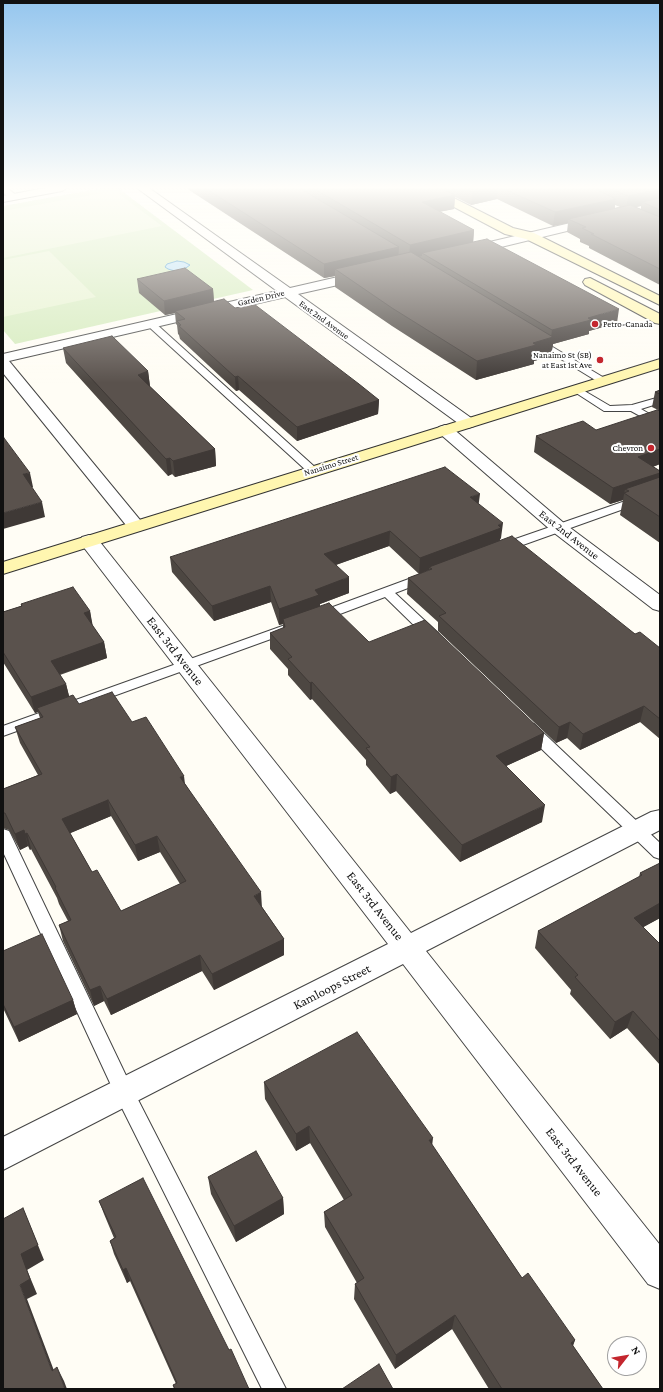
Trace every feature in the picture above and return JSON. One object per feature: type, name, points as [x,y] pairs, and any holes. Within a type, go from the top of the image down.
[{"type":"main road","points":[[539,253],[554,262]]},
{"type":"main road","points":[[564,253],[660,301]]},
{"type":"main road","points":[[582,277],[660,320]]},
{"type":"main road","name":"Nanaimo Street","points":[[3,568],[576,389],[658,365]]},
{"type":"street","name":"East 2nd Avenue","points":[[231,253],[468,423]]},
{"type":"street","name":"Garden Drive","points":[[3,358],[373,272]]},
{"type":"street","points":[[3,363],[136,526]]},
{"type":"street","name":"East 2nd Avenue","points":[[444,430],[558,528],[660,605]]},
{"type":"street","name":"East 3rd Avenue","points":[[89,541],[660,1272]]},
{"type":"street","name":"Kamloops Street","points":[[3,1154],[648,825]]},
{"type":"lane","points":[[151,324],[313,471]]},
{"type":"lane","points":[[528,336],[603,381]]},
{"type":"lane","points":[[576,389],[608,409],[633,408],[660,400]]},
{"type":"lane","points":[[633,408],[657,420]]},
{"type":"lane","points":[[490,553],[660,492]]},
{"type":"lane","points":[[3,731],[388,592],[439,572]]},
{"type":"lane","points":[[388,592],[444,646]]},
{"type":"lane","points":[[518,717],[648,825],[660,853]]},
{"type":"lane","points":[[3,835],[124,1092],[274,1389]]},
{"type":"green space","points":[[3,253],[204,253],[253,290],[15,344],[3,330]]},
{"type":"green space","points":[[3,253],[28,253],[3,258]]},
{"type":"green space","points":[[39,253],[51,253],[96,297],[3,317],[3,260]]},
{"type":"water","points":[[177,261],[190,265],[183,270],[175,271],[165,267],[167,264]]},
{"type":"building","points":[[307,253],[373,253],[324,264]]},
{"type":"building","points":[[413,253],[553,337],[533,343],[536,345],[477,361],[392,308],[335,269]]},
{"type":"building","points":[[422,253],[513,253],[619,309],[588,318],[591,320],[552,330]]},
{"type":"building","points":[[628,253],[660,253],[660,269]]},
{"type":"building","points":[[185,268],[213,289],[164,301],[137,279]]},
{"type":"building","points":[[224,299],[235,308],[254,304],[379,400],[297,427],[238,376],[235,377],[179,326],[181,325],[177,321],[185,319],[175,311]]},
{"type":"building","points":[[112,336],[148,371],[138,375],[215,449],[173,461],[170,458],[166,459],[63,348]]},
{"type":"building","points":[[657,410],[660,411],[660,449],[638,457],[660,471],[660,473],[613,488],[536,436],[583,421],[596,430]]},
{"type":"building","points":[[4,438],[30,473],[23,474],[42,502],[3,513],[3,439]]},
{"type":"building","points":[[445,467],[480,494],[470,497],[503,523],[498,525],[501,528],[420,558],[390,531],[324,554],[349,577],[315,590],[319,595],[279,609],[270,586],[212,606],[170,557]]},
{"type":"building","points":[[660,477],[660,517],[624,493],[629,491],[625,489]]},
{"type":"building","points":[[512,536],[635,634],[640,632],[660,648],[660,719],[644,706],[583,734],[570,722],[559,727],[439,616],[446,613],[408,578],[432,569],[429,567]]},
{"type":"building","points":[[73,587],[90,611],[84,613],[104,642],[51,661],[66,684],[31,697],[3,652],[3,612],[22,606],[21,604]]},
{"type":"building","points":[[329,603],[369,642],[425,620],[544,733],[496,756],[545,805],[462,845],[397,774],[391,777],[366,748],[370,747],[312,682],[310,683],[288,659],[292,657],[270,633],[285,627],[283,619]]},
{"type":"building","points":[[112,692],[132,722],[146,717],[184,776],[180,777],[261,892],[254,896],[284,939],[212,974],[200,955],[107,999],[100,986],[90,990],[59,925],[71,920],[55,888],[56,887],[27,833],[25,834],[24,830],[15,834],[5,813],[3,813],[3,789],[42,774],[15,727],[43,717],[37,708],[73,695],[79,704]],"holes":[[[108,800],[135,845],[157,836],[186,881],[121,911],[97,870],[92,872],[62,819]]]},
{"type":"building","points":[[660,863],[660,903],[634,918],[660,944],[660,1041],[633,1011],[615,1022],[575,977],[578,975],[538,931],[642,875],[640,873]]},
{"type":"building","points":[[42,934],[73,1000],[14,1027],[3,1004],[3,951]]},
{"type":"building","points":[[357,1032],[433,1138],[429,1140],[522,1278],[528,1273],[575,1340],[571,1343],[603,1389],[502,1389],[455,1315],[396,1355],[355,1284],[364,1278],[324,1212],[352,1195],[309,1126],[296,1134],[264,1082]]},
{"type":"building","points":[[256,1151],[283,1198],[234,1226],[208,1177]]},
{"type":"building","points":[[143,1178],[229,1350],[231,1349],[249,1389],[175,1389],[173,1385],[177,1383],[126,1268],[123,1270],[110,1241],[116,1237],[99,1201]]},
{"type":"building","points":[[23,1208],[38,1245],[21,1254],[30,1279],[20,1285],[52,1371],[57,1367],[65,1389],[3,1389],[3,1219]]},
{"type":"building","points":[[379,1364],[393,1389],[342,1389]]},
{"type":"place","name":"Petro-Canada","points":[[595,324]]},
{"type":"place","name":"Nanaimo St (SB) at East 1st Ave","points":[[600,360]]},
{"type":"place","name":"Chevron","points":[[651,448]]}]
